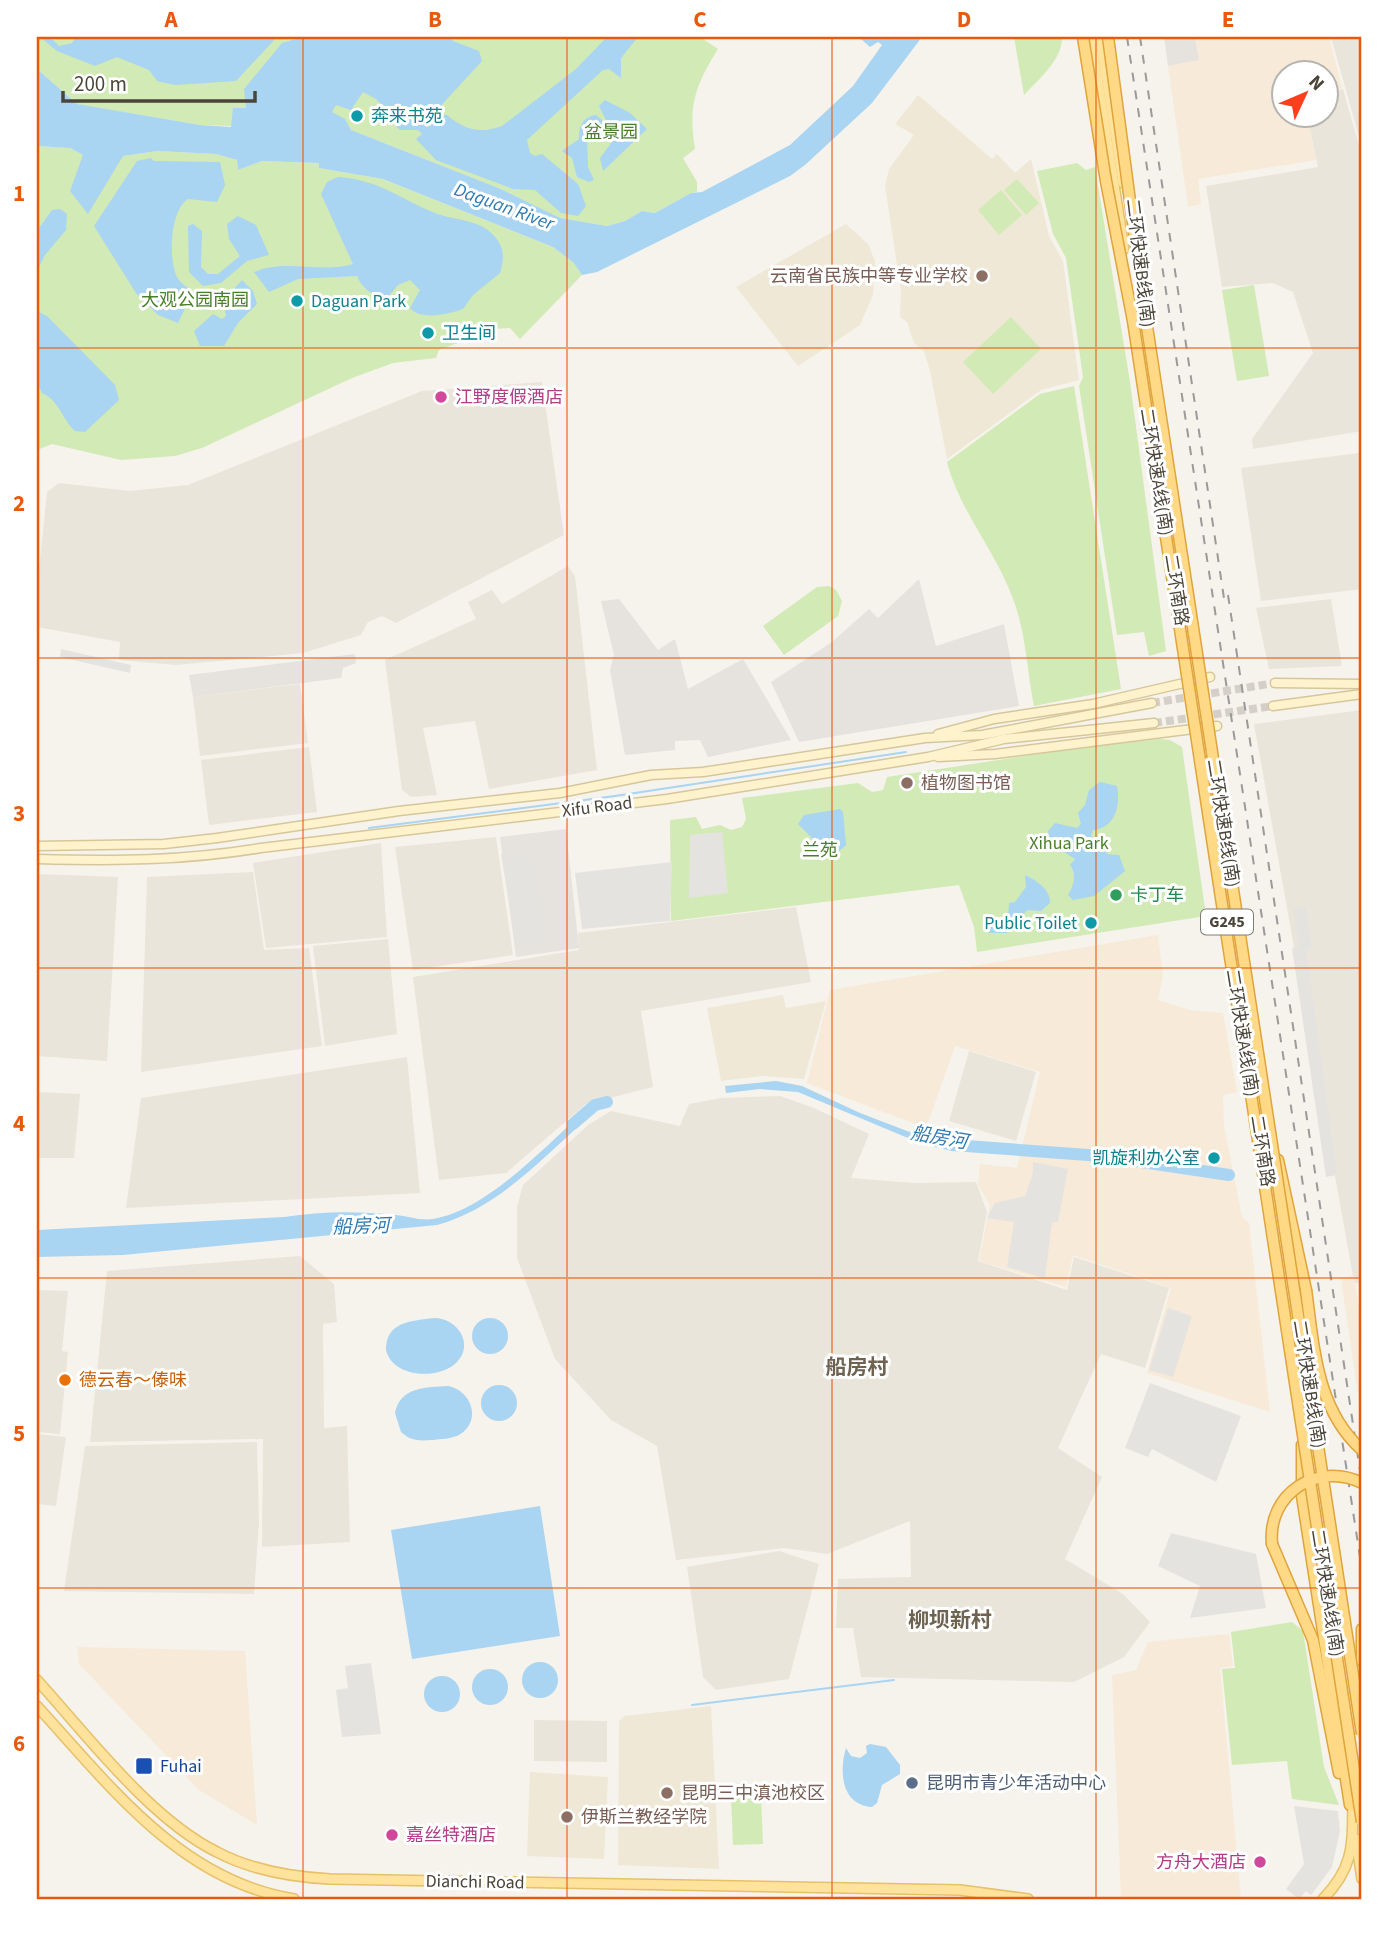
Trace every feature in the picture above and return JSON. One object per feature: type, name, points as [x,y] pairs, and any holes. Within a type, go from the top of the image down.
[{"type":"highway","name":"二环快速A线(南)","points":[[1083,37],[1106,181],[1133,321],[1301,1420],[1357,1819]]},
{"type":"highway","name":"二环快速B线(南)","points":[[1108,37],[1146,320],[1362,1734]]},
{"type":"highway","points":[[1262,1077],[1303,1272],[1321,1383],[1336,1419],[1362,1450]]},
{"type":"highway","points":[[1301,1420],[1302,1496],[1336,1750]]},
{"type":"highway","points":[[1357,1819],[1350,1805],[1336,1750],[1313,1640],[1277,1562],[1271,1531],[1283,1502],[1307,1480],[1336,1475],[1362,1483]]},
{"type":"highway","points":[[1362,1629],[1362,1661]]},
{"type":"main road","name":"二环南路","points":[[1091,37],[1200,679]]},
{"type":"main road","name":"二环南路","points":[[1100,37],[1200,679],[1357,1745],[1362,1808]]},
{"type":"main road","points":[[925,738],[994,719],[1093,704],[1200,679]]},
{"type":"main road","points":[[1275,683],[1362,684]]},
{"type":"main road","points":[[1273,706],[1362,694]]},
{"type":"main road","name":"Xifu Road","points":[[37,846],[164,844],[217,838],[399,811],[561,793],[651,775],[702,772],[925,738],[982,735],[1152,703]]},
{"type":"main road","name":"Xifu Road","points":[[37,859],[132,862],[208,857],[286,845],[650,801],[928,757],[1004,740],[1154,723]]},
{"type":"main road","points":[[928,757],[995,754],[1207,727]]},
{"type":"main road","name":"Dianchi Road","points":[[37,1680],[154,1806],[184,1832],[218,1853],[265,1869],[307,1878],[960,1890],[1028,1899]]},
{"type":"main road","points":[[37,1706],[147,1824],[177,1850],[238,1885],[262,1894],[294,1899]]},
{"type":"main road","points":[[1357,1745],[1357,1819],[1362,1879]]},
{"type":"main road","points":[[1323,1899],[1339,1881],[1348,1863],[1357,1819]]},
{"type":"shaded area","points":[[1164,37],[1195,37],[1199,60],[1168,66]]},
{"type":"shaded area","points":[[1195,37],[1329,37],[1335,60],[1270,60],[1270,130],[1310,130],[1316,160],[1198,179],[1201,204],[1188,207],[1168,66],[1199,60]]},
{"type":"shaded area","points":[[1331,37],[1362,37],[1362,145],[1340,69],[1340,60],[1337,60]]},
{"type":"shaded area","points":[[1343,89],[1362,156],[1362,431],[1253,449],[1252,439],[1313,353],[1293,292],[1273,283],[1222,287],[1206,186],[1318,167],[1310,130],[1340,130],[1340,90]]},
{"type":"shaded area","name":"云南省民族中等专业学校","points":[[918,95],[992,159],[997,154],[1015,173],[1031,159],[1049,236],[1063,261],[1079,380],[1041,390],[947,459],[924,351],[914,343],[907,322],[900,317],[901,291],[885,186],[889,169],[914,135],[895,124]]},
{"type":"shaded area","points":[[846,224],[868,244],[875,261],[873,295],[860,325],[798,366],[736,287]]},
{"type":"shaded area","points":[[542,382],[564,535],[396,623],[382,616],[368,622],[361,635],[303,653],[176,665],[119,660],[120,642],[37,627],[37,590],[47,492],[59,483],[130,491],[188,485],[422,391]]},
{"type":"shaded area","points":[[1359,453],[1362,478],[1362,589],[1261,601],[1241,468]]},
{"type":"shaded area","points":[[568,566],[575,576],[597,770],[489,789],[475,721],[423,728],[437,795],[411,797],[402,790],[385,660],[476,619],[468,602],[492,590],[502,604]]},
{"type":"shaded area","points":[[919,579],[936,646],[1004,624],[1019,706],[799,742],[771,682],[832,642],[869,609],[878,618]]},
{"type":"shaded area","points":[[619,599],[658,650],[675,639],[688,689],[743,659],[791,740],[708,757],[700,740],[675,741],[675,750],[625,755],[610,670],[614,655],[601,601]]},
{"type":"shaded area","points":[[1331,599],[1342,666],[1269,669],[1256,608]]},
{"type":"shaded area","points":[[61,649],[131,665],[130,673],[60,657]]},
{"type":"shaded area","points":[[355,654],[356,663],[343,668],[341,678],[193,697],[189,675]]},
{"type":"shaded area","points":[[300,684],[308,743],[200,756],[193,697]]},
{"type":"shaded area","points":[[1362,710],[1362,1285],[1354,1282],[1254,724]]},
{"type":"shaded area","points":[[309,747],[317,812],[209,825],[201,760]]},
{"type":"shaded area","points":[[566,829],[579,948],[516,957],[500,837]]},
{"type":"shaded area","points":[[722,832],[728,893],[689,898],[690,835]]},
{"type":"shaded area","points":[[496,837],[513,955],[413,970],[395,847]]},
{"type":"shaded area","points":[[381,843],[387,937],[266,948],[253,863]]},
{"type":"shaded area","points":[[533,849],[548,941],[516,946],[501,854]]},
{"type":"shaded area","points":[[672,862],[670,921],[582,929],[575,873]]},
{"type":"shaded area","points":[[253,872],[264,950],[309,948],[322,1046],[141,1072],[147,877]]},
{"type":"shaded area","points":[[37,874],[118,877],[107,1061],[37,1056]]},
{"type":"shaded area","points":[[796,907],[811,982],[641,1011],[653,1087],[586,1104],[506,1173],[439,1180],[413,977],[579,950],[578,933]]},
{"type":"shaded area","points":[[1306,907],[1312,947],[1306,948],[1337,1175],[1326,1177],[1292,948],[1299,946],[1293,909]]},
{"type":"shaded area","points":[[1158,935],[1163,976],[1158,1000],[1190,1010],[1223,1013],[1237,1092],[1223,1095],[1224,1126],[1242,1217],[1249,1223],[1270,1412],[1147,1373],[1171,1288],[1073,1255],[1066,1287],[979,1261],[990,1205],[978,1185],[980,1164],[1017,1168],[1040,1072],[955,1046],[926,1128],[807,1083],[830,990]]},
{"type":"shaded area","points":[[388,939],[397,1034],[325,1046],[313,946]]},
{"type":"shaded area","points":[[783,995],[786,1008],[826,1001],[804,1079],[762,1076],[721,1081],[707,1008]]},
{"type":"shaded area","points":[[969,1051],[1036,1072],[1016,1141],[949,1121]]},
{"type":"shaded area","points":[[407,1057],[420,1193],[126,1208],[141,1098]]},
{"type":"shaded area","points":[[37,1092],[80,1094],[74,1158],[37,1158]]},
{"type":"shaded area","points":[[780,1096],[814,1108],[869,1134],[851,1178],[914,1183],[976,1182],[987,1212],[978,1261],[1067,1290],[1074,1257],[1169,1288],[1145,1368],[1101,1354],[1058,1448],[1102,1477],[1065,1559],[1123,1594],[1150,1622],[1124,1657],[1074,1682],[861,1677],[853,1628],[836,1628],[838,1579],[911,1577],[910,1521],[827,1554],[784,1548],[676,1560],[657,1446],[611,1420],[555,1359],[517,1258],[517,1207],[523,1185],[588,1125],[611,1111],[680,1126],[689,1104],[721,1098]]},
{"type":"shaded area","points":[[1033,1162],[1068,1169],[1058,1222],[1052,1222],[1045,1278],[1007,1267],[1014,1222],[987,1218],[995,1203],[1025,1196],[1033,1173]]},
{"type":"shaded area","points":[[300,1256],[334,1284],[337,1322],[323,1324],[324,1428],[347,1426],[350,1542],[262,1547],[263,1439],[90,1442],[107,1271]]},
{"type":"shaded area","points":[[1354,1275],[1362,1330],[1362,1421],[1341,1279]]},
{"type":"shaded area","points":[[37,1290],[68,1291],[62,1351],[68,1352],[60,1434],[37,1432]]},
{"type":"shaded area","points":[[1168,1308],[1192,1316],[1173,1377],[1149,1370]]},
{"type":"shaded area","points":[[1150,1383],[1241,1416],[1216,1482],[1152,1449],[1148,1457],[1125,1448]]},
{"type":"shaded area","points":[[37,1434],[66,1437],[56,1506],[37,1504]]},
{"type":"shaded area","points":[[257,1442],[259,1523],[254,1594],[64,1591],[85,1446]]},
{"type":"shaded area","points":[[1171,1533],[1256,1554],[1266,1608],[1190,1618],[1200,1586],[1158,1566]]},
{"type":"shaded area","points":[[779,1551],[819,1564],[789,1679],[716,1690],[703,1677],[687,1567]]},
{"type":"shaded area","points":[[1229,1634],[1233,1666],[1220,1668],[1241,1899],[1121,1899],[1112,1675],[1136,1670],[1148,1642]]},
{"type":"shaded area","points":[[77,1647],[245,1651],[257,1825],[199,1790],[79,1664]]},
{"type":"shaded area","points":[[371,1663],[381,1734],[342,1737],[336,1690],[348,1688],[345,1666]]},
{"type":"shaded area","name":"昆明三中滇池校区","points":[[711,1706],[719,1869],[618,1865],[619,1721],[625,1716]]},
{"type":"shaded area","points":[[534,1720],[607,1721],[607,1762],[534,1761]]},
{"type":"shaded area","name":"伊斯兰教经学院","points":[[530,1772],[608,1777],[604,1859],[527,1856]]},
{"type":"shaded area","points":[[1294,1806],[1338,1811],[1340,1831],[1332,1867],[1311,1895],[1306,1891],[1299,1899],[1286,1889],[1304,1864]]},
{"type":"green space","name":"盆景园","points":[[37,37],[700,37],[718,49],[695,97],[692,120],[695,149],[683,158],[697,182],[697,192],[655,213],[642,211],[625,221],[607,226],[559,218],[501,189],[351,130],[200,125],[77,104],[37,69]]},
{"type":"green space","points":[[1014,37],[1062,37],[1054,61],[1024,95]]},
{"type":"green space","name":"大观公园南园","points":[[37,146],[70,148],[83,155],[88,213],[122,156],[157,151],[216,154],[237,160],[238,170],[262,161],[320,163],[319,168],[383,179],[553,247],[573,262],[582,275],[520,339],[510,328],[495,329],[439,350],[436,358],[393,363],[352,378],[202,448],[175,456],[121,460],[52,444],[37,450]]},
{"type":"green space","points":[[1077,163],[1086,170],[1095,167],[1130,382],[1166,651],[1149,656],[1144,632],[1117,635],[1079,386],[1083,377],[1066,258],[1053,234],[1037,171]]},
{"type":"green space","points":[[1017,179],[1039,203],[1026,215],[1004,190]]},
{"type":"green space","points":[[1001,190],[1022,215],[999,235],[978,210]]},
{"type":"green space","points":[[1254,285],[1269,376],[1237,381],[1222,290]]},
{"type":"green space","points":[[1011,317],[1041,349],[993,394],[963,362]]},
{"type":"green space","points":[[1074,386],[1121,689],[1034,706],[1024,638],[1013,599],[1006,581],[960,498],[947,462],[1040,394]]},
{"type":"green space","points":[[829,586],[836,590],[842,601],[838,616],[784,655],[763,626],[817,587]]},
{"type":"green space","name":"Xihua Park","points":[[1170,740],[1182,747],[1206,916],[977,952],[974,927],[959,885],[671,921],[670,820],[696,817],[702,829],[720,825],[731,830],[742,827],[746,819],[742,798],[858,783],[872,792],[883,790],[887,777],[1084,747]]},
{"type":"green space","points":[[1292,1622],[1303,1631],[1324,1767],[1339,1805],[1292,1799],[1287,1761],[1232,1765],[1222,1669],[1235,1668],[1231,1632]]},
{"type":"green space","points":[[761,1796],[763,1844],[733,1845],[731,1797]]},
{"type":"water","points":[[40,37],[50,37],[59,46],[72,43],[76,37],[277,37],[236,81],[175,85],[157,81],[149,70],[117,57],[95,66],[57,51]]},
{"type":"water","name":"Daguan River","points":[[303,37],[452,37],[453,41],[479,51],[482,61],[425,123],[429,127],[442,115],[447,115],[466,127],[487,130],[502,126],[576,69],[607,37],[638,37],[621,58],[621,78],[609,69],[603,70],[527,140],[530,153],[535,156],[542,154],[578,184],[586,206],[578,216],[561,213],[535,190],[513,189],[436,160],[416,139],[422,134],[418,130],[400,130],[388,119],[391,114],[376,99],[363,92],[351,110],[336,105],[332,112],[345,119],[351,130],[501,189],[560,218],[607,226],[625,221],[642,211],[655,213],[691,193],[702,192],[790,145],[853,86],[882,45],[878,42],[870,47],[861,39],[864,37],[922,37],[872,103],[790,176],[597,272],[582,275],[573,262],[553,247],[383,179],[319,168],[319,163],[262,161],[238,170],[237,160],[216,154],[157,151],[123,156],[88,214],[70,191],[83,155],[70,148],[37,146],[37,69],[77,104],[200,125],[231,127],[233,108],[246,108],[244,89],[282,43]]},
{"type":"water","points":[[605,100],[630,113],[647,129],[603,171],[600,158],[615,138],[599,106]]},
{"type":"water","points":[[596,115],[602,120],[602,127],[587,135],[588,167],[594,180],[589,182],[577,177],[572,158],[562,151],[579,139],[584,120]]},
{"type":"water","points":[[151,158],[154,161],[220,162],[225,185],[217,202],[188,199],[177,213],[172,235],[174,269],[180,281],[193,292],[178,323],[158,315],[136,293],[94,226],[137,161]]},
{"type":"water","points":[[338,177],[378,186],[435,213],[483,227],[501,245],[503,259],[500,273],[473,295],[463,309],[435,315],[421,314],[410,308],[420,290],[410,280],[398,285],[386,299],[368,291],[357,276],[298,279],[269,292],[254,272],[279,266],[328,268],[353,264],[321,194],[327,182]]},
{"type":"water","points":[[60,209],[67,214],[66,230],[45,255],[37,271],[37,231],[52,210]]},
{"type":"water","points":[[238,216],[256,225],[269,255],[247,261],[221,283],[203,286],[189,272],[188,226],[193,224],[202,231],[201,267],[208,274],[218,274],[240,256],[229,239],[227,224]]},
{"type":"water","points":[[242,280],[253,291],[257,304],[238,323],[224,346],[200,346],[194,331],[213,314],[222,319],[226,316],[223,301]]},
{"type":"water","points":[[37,311],[47,316],[115,385],[119,400],[85,432],[75,431],[52,400],[42,393],[37,382]]},
{"type":"water","points":[[1100,782],[1117,786],[1117,808],[1107,825],[1093,830],[1091,836],[1104,844],[1107,854],[1119,855],[1125,871],[1094,896],[1073,900],[1068,895],[1074,880],[1070,865],[1075,859],[1051,844],[1048,831],[1055,823],[1077,828],[1081,824],[1078,813],[1085,805],[1089,790]]},
{"type":"water","points":[[840,809],[843,812],[846,845],[838,852],[826,855],[813,848],[812,838],[798,824],[804,815]]},
{"type":"water","points":[[1025,875],[1045,890],[1050,903],[1041,911],[1028,910],[1014,922],[1007,933],[989,933],[987,927],[1008,918],[1009,903],[1015,902],[1026,887]]},
{"type":"water","points":[[776,1081],[802,1086],[860,1113],[928,1139],[927,1146],[798,1092],[760,1089],[726,1093],[725,1086]]},
{"type":"water","points":[[584,1112],[590,1116],[519,1180],[480,1207],[437,1225],[123,1255],[37,1257],[37,1230],[340,1212],[419,1219],[453,1214],[494,1191]]},
{"type":"water","points":[[434,1318],[450,1322],[461,1334],[464,1348],[456,1363],[428,1374],[406,1371],[397,1366],[386,1350],[390,1333],[402,1324]]},
{"type":"water","points":[[490,1318],[502,1324],[508,1336],[502,1348],[490,1354],[478,1348],[472,1336],[478,1324]]},
{"type":"water","points":[[499,1385],[511,1391],[517,1403],[511,1415],[499,1421],[487,1415],[481,1403],[487,1391]]},
{"type":"water","points":[[448,1386],[463,1393],[471,1407],[471,1422],[466,1429],[453,1437],[427,1440],[412,1439],[401,1432],[395,1413],[402,1398],[415,1390]]},
{"type":"water","points":[[540,1506],[560,1636],[412,1659],[391,1530]]},
{"type":"water","points":[[540,1662],[552,1668],[558,1680],[552,1692],[540,1698],[528,1692],[522,1680],[528,1668]]},
{"type":"water","points":[[490,1669],[502,1675],[508,1687],[502,1699],[490,1705],[478,1699],[472,1687],[478,1675]]},
{"type":"water","points":[[442,1676],[454,1682],[460,1694],[454,1706],[442,1712],[430,1706],[424,1694],[430,1682]]},
{"type":"water","points":[[870,1744],[886,1747],[900,1765],[900,1774],[882,1785],[877,1803],[872,1807],[862,1805],[848,1794],[843,1776],[846,1748],[851,1756],[860,1758],[867,1753],[866,1746]]},
{"type":"waterway","points":[[369,828],[615,796],[906,752]]},
{"type":"waterway","name":"船房河","points":[[573,1124],[595,1105],[607,1102]]},
{"type":"waterway","name":"船房河","points":[[914,1136],[952,1145],[1102,1156],[1229,1175]]},
{"type":"waterway","points":[[692,1705],[894,1680]]},
{"type":"tunnel","points":[[1152,703],[1275,683]]},
{"type":"tunnel","points":[[1154,723],[1273,706]]},
{"type":"railway","points":[[1127,37],[1362,1570]]},
{"type":"railway","points":[[1140,37],[1225,605]]},
{"type":"railway","points":[[1228,595],[1362,1484]]},
{"type":"place","name":"奔来书苑","points":[[357,116]]},
{"type":"place","name":"云南省民族中等专业学校","points":[[982,276]]},
{"type":"place","name":"Daguan Park","points":[[297,301]]},
{"type":"place","name":"卫生间","points":[[428,333]]},
{"type":"place","name":"江野度假酒店","points":[[441,397]]},
{"type":"place","name":"植物图书馆","points":[[907,783]]},
{"type":"place","name":"卡丁车","points":[[1116,895]]},
{"type":"place","name":"Public Toilet","points":[[1091,923]]},
{"type":"place","name":"凯旋利办公室","points":[[1214,1158]]},
{"type":"place","name":"德云春～傣味","points":[[65,1380]]},
{"type":"place","name":"Fuhai","points":[[144,1766]]},
{"type":"place","name":"昆明市青少年活动中心","points":[[912,1783]]},
{"type":"place","name":"昆明三中滇池校区","points":[[667,1793]]},
{"type":"place","name":"伊斯兰教经学院","points":[[567,1817]]},
{"type":"place","name":"嘉丝特酒店","points":[[392,1835]]},
{"type":"place","name":"方舟大酒店","points":[[1260,1862]]},
{"type":"district","name":"船房村","points":[[857,1367]]},
{"type":"district","name":"柳坝新村","points":[[950,1620]]},
{"type":"park label","name":"兰苑","points":[[820,850]]}]
